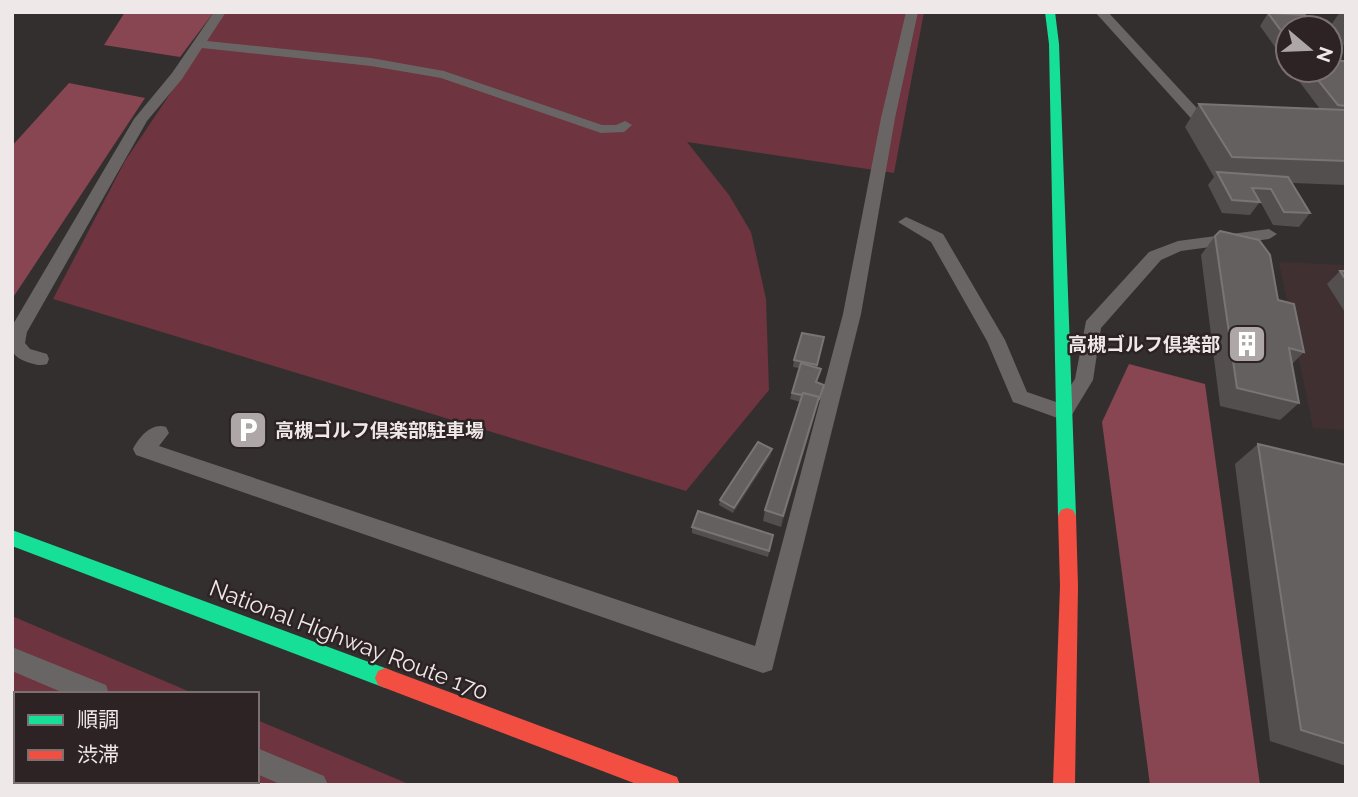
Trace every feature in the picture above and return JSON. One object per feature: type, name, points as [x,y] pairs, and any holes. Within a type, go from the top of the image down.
[{"type":"main road","points":[[1050,12],[1054,58],[1069,586],[1064,785]]},
{"type":"main road","name":"National Highway Route 170","points":[[12,538],[669,785]]},
{"type":"lane","points":[[40,359],[24,354],[16,344],[18,332],[141,120],[220,12]]},
{"type":"lane","points":[[159,433],[143,449],[763,661],[852,314],[888,118],[912,12]]},
{"type":"lane","points":[[1101,12],[1202,122]]},
{"type":"lane","points":[[198,44],[371,62],[444,75],[601,129],[619,129],[625,125]]},
{"type":"lane","points":[[906,222],[937,238],[996,340],[1020,397],[1063,412],[1084,380],[1092,326],[1155,256],[1178,246],[1269,234]]},
{"type":"lane","points":[[12,659],[92,692]]},
{"type":"lane","points":[[259,762],[315,785]]},
{"type":"shaded area","points":[[125,12],[214,12],[180,57],[104,45]]},
{"type":"shaded area","points":[[225,12],[924,12],[894,173],[687,142],[729,195],[751,232],[766,299],[769,390],[686,491],[53,299],[125,161]]},
{"type":"shaded area","points":[[69,83],[145,98],[12,299],[12,146]]},
{"type":"shaded area","points":[[1279,262],[1346,265],[1346,430],[1313,428]]},
{"type":"shaded area","points":[[1129,364],[1205,384],[1260,785],[1150,785],[1102,422]]},
{"type":"shaded area","points":[[12,616],[190,692],[14,692],[14,783],[259,783],[259,721],[411,785],[12,785]]},
{"type":"building","points":[[1344,61],[1346,106],[1338,105],[1321,84],[1344,84]]},
{"type":"building","points":[[1199,104],[1346,110],[1346,161],[1232,157]]},
{"type":"building","points":[[1217,172],[1288,177],[1310,213],[1284,212],[1271,189],[1252,188],[1260,202],[1232,200]]},
{"type":"building","points":[[1220,231],[1259,240],[1270,255],[1278,300],[1294,304],[1304,352],[1289,348],[1299,403],[1237,388],[1215,236]]},
{"type":"building","points":[[802,333],[824,337],[817,365],[794,360]]},
{"type":"building","points":[[801,363],[821,369],[816,382],[824,385],[819,400],[819,397],[792,393]]},
{"type":"building","points":[[803,393],[819,397],[783,516],[765,510]]},
{"type":"building","points":[[758,442],[772,449],[734,508],[720,500]]},
{"type":"building","points":[[1258,444],[1346,465],[1346,744],[1301,730]]},
{"type":"building","points":[[698,511],[773,535],[769,551],[692,527]]},
{"type":"traffic: fast","points":[[1050,12],[1054,44],[1067,516]]},
{"type":"traffic: fast","points":[[12,538],[385,678]]},
{"type":"traffic: jam","points":[[1064,785],[1069,586],[1067,516]]},
{"type":"traffic: jam","points":[[385,678],[669,785]]},
{"type":"place","name":"高槻ゴルフ倶楽部","points":[[1247,344]]},
{"type":"place","name":"高槻ゴルフ倶楽部駐車場","points":[[248,430]]}]
